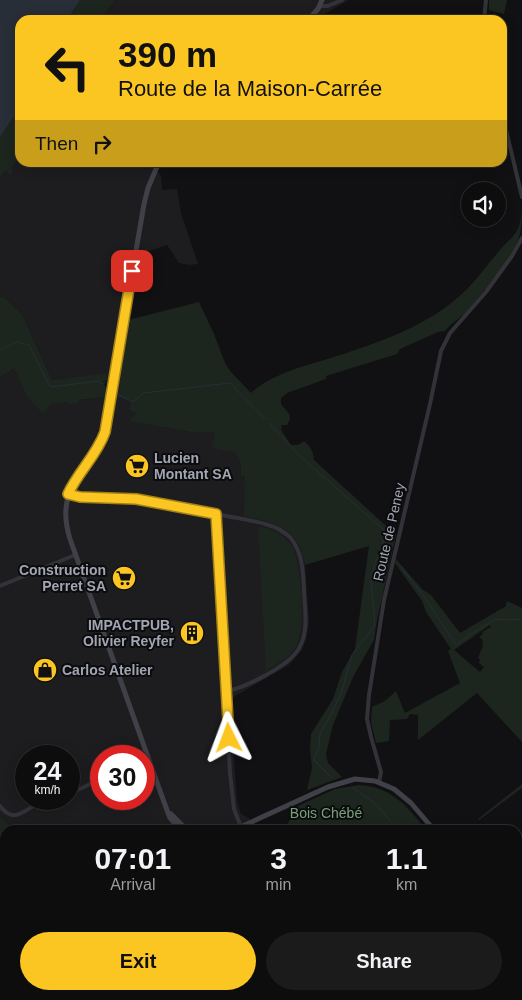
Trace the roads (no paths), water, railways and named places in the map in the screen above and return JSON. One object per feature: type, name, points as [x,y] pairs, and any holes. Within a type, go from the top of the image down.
[{"type":"main road","points":[[312,15],[320,6],[322,0]]},
{"type":"main road","points":[[140,745],[75,555],[65,522],[65,506],[74,482],[95,453],[105,432],[144,204],[157,167]]},
{"type":"main road","points":[[243,825],[337,783],[355,779],[379,782],[390,786],[404,795],[430,825]]},
{"type":"main road","points":[[155,781],[176,825]]},
{"type":"main road","points":[[169,812],[180,825]]},
{"type":"street","points":[[320,6],[328,6],[342,0]]},
{"type":"street","points":[[484,15],[486,0]]},
{"type":"street","points":[[507,134],[522,197]]},
{"type":"street","name":"Route de Peney","points":[[379,782],[381,772],[367,719],[369,695],[384,600],[441,351],[448,336],[486,292],[512,256],[522,238]]},
{"type":"street","points":[[68,494],[80,497],[136,499],[266,524],[283,532],[296,547],[302,567],[305,627],[299,648],[290,659],[277,668],[240,689],[226,691]]},
{"type":"street","points":[[216,514],[233,804],[241,825]]},
{"type":"street","points":[[0,586],[75,555]]},
{"type":"street","points":[[0,806],[6,812],[18,815],[27,810]]},
{"type":"waterway","points":[[0,350],[17,342],[29,345],[50,387],[99,381],[103,384],[106,382]]},
{"type":"waterway","points":[[119,395],[133,402],[144,393],[230,383],[265,419]]},
{"type":"waterway","points":[[269,423],[301,457],[393,538]]},
{"type":"waterway","points":[[331,777],[314,760],[319,747],[320,733],[341,694],[352,655],[375,625],[371,580],[384,539],[383,529]]},
{"type":"waterway","points":[[401,567],[423,595],[456,645],[496,619],[522,619]]},
{"type":"waterway","points":[[353,788],[379,808],[394,825]]},
{"type":"place","name":"Lucien Montant SA","points":[[137,466]]},
{"type":"place","name":"Construction Perret SA","points":[[124,578]]},
{"type":"place","name":"IMPACTPUB, Olivier Reyfer","points":[[192,633]]},
{"type":"place","name":"Carlos Atelier","points":[[45,670]]},
{"type":"park label","name":"Bois Chébé","points":[[326,813]]}]
